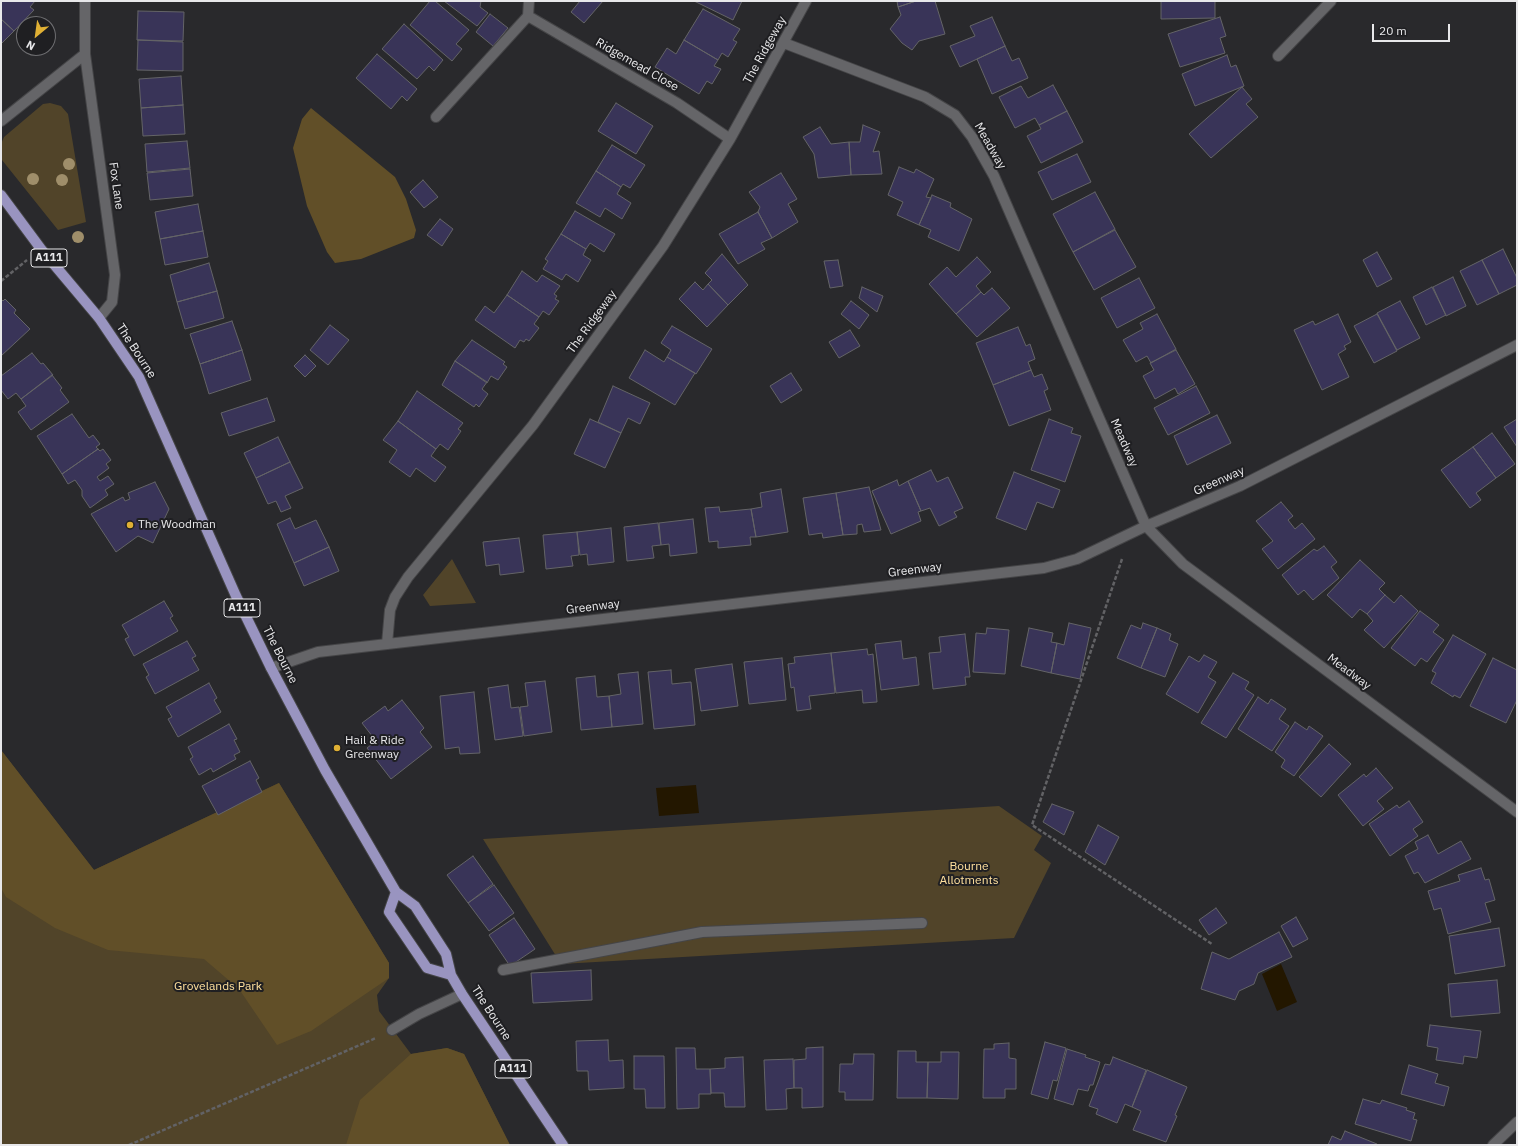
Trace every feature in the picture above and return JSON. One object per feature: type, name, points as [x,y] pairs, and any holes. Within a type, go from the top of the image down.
[{"type":"main road","name":"A111","points":[[1,195],[41,249],[99,318]]},
{"type":"main road","name":"The Bourne","points":[[99,318],[139,377],[236,596],[271,668],[325,770],[396,892],[415,906],[446,954],[451,975],[462,994],[563,1145]]},
{"type":"main road","points":[[396,892],[390,912],[427,968],[451,975]]},
{"type":"street","name":"Fox Lane","points":[[85,1],[85,54],[115,275],[112,302],[99,318]]},
{"type":"street","points":[[436,117],[528,16],[529,1]]},
{"type":"street","name":"The Ridgeway","points":[[387,644],[390,610],[395,597],[408,577],[534,425],[663,246],[730,139],[784,44],[806,1]]},
{"type":"street","points":[[1278,56],[1331,1]]},
{"type":"street","name":"Ridgemead Close","points":[[528,16],[677,103],[730,139]]},
{"type":"street","name":"Meadway","points":[[784,44],[925,97],[955,115],[972,137],[994,176],[1146,526],[1183,564],[1517,812]]},
{"type":"street","points":[[1,121],[85,54]]},
{"type":"street","name":"Greenway","points":[[271,668],[318,652],[1044,568],[1077,559],[1146,526],[1240,486],[1517,345]]},
{"type":"street","points":[[503,970],[702,932],[922,923]]},
{"type":"street","points":[[392,1030],[419,1014],[462,994]]},
{"type":"street","points":[[1493,1145],[1517,1122]]},
{"type":"path","points":[[1,281],[41,249]]},
{"type":"path","points":[[1130,534],[1032,825],[1212,944]]},
{"type":"path","points":[[129,1145],[392,1030]]},
{"type":"green space","points":[[50,103],[61,106],[68,114],[86,222],[58,230],[2,160],[1,155],[1,144],[4,137],[43,104]]},
{"type":"green space","points":[[452,559],[476,603],[430,606],[423,595]]},
{"type":"green space","name":"Grovelands Park","points":[[1,750],[94,870],[279,783],[389,963],[389,978],[377,995],[379,1011],[411,1054],[447,1048],[464,1054],[510,1145],[1,1145]]},
{"type":"green space","name":"Bourne Allotments","points":[[999,806],[1042,836],[1034,850],[1051,863],[1014,938],[561,964],[483,839]]},
{"type":"shaded area","points":[[311,108],[395,177],[406,199],[416,230],[414,238],[361,259],[335,263],[327,252],[307,206],[293,148],[302,119]]},
{"type":"shaded area","points":[[1,750],[94,870],[279,783],[389,963],[389,978],[311,1031],[277,1045],[239,989],[204,959],[108,950],[55,928],[6,897],[1,888]]},
{"type":"shaded area","points":[[696,785],[699,813],[659,816],[656,788]]},
{"type":"shaded area","points":[[1281,964],[1297,1002],[1277,1011],[1262,974]]},
{"type":"shaded area","points":[[447,1048],[464,1054],[510,1145],[346,1145],[360,1100],[411,1054]]},
{"type":"building","points":[[1,1],[35,1],[30,7],[34,10],[28,16],[16,16],[16,29],[14,31],[1,19]]},
{"type":"building","points":[[430,1],[435,1],[469,30],[456,44],[462,49],[452,61],[410,25]]},
{"type":"building","points":[[444,1],[481,1],[480,7],[488,13],[477,26]]},
{"type":"building","points":[[580,1],[603,1],[584,23],[571,12]]},
{"type":"building","points":[[694,1],[742,1],[733,20]]},
{"type":"building","points":[[897,1],[916,1],[898,7]]},
{"type":"building","points":[[916,1],[935,1],[945,34],[919,41],[912,50],[902,43],[890,29],[901,15],[898,7]]},
{"type":"building","points":[[1161,1],[1215,1],[1215,18],[1161,19]]},
{"type":"building","points":[[703,9],[740,29],[733,40],[737,42],[728,57],[722,53],[718,60],[684,40]]},
{"type":"building","points":[[138,11],[184,12],[183,41],[137,40]]},
{"type":"building","points":[[490,14],[508,28],[493,46],[476,32]]},
{"type":"building","points":[[992,17],[1005,46],[960,67],[950,46],[975,36],[970,26]]},
{"type":"building","points":[[1220,17],[1226,36],[1220,38],[1225,53],[1180,67],[1168,34]]},
{"type":"building","points":[[1,19],[14,31],[1,44]]},
{"type":"building","points":[[404,24],[443,60],[434,71],[429,66],[417,79],[382,49]]},
{"type":"building","points":[[138,40],[183,42],[183,71],[137,70]]},
{"type":"building","points":[[684,40],[718,60],[714,66],[721,69],[712,84],[707,81],[699,94],[655,67],[667,48],[676,54]]},
{"type":"building","points":[[1005,46],[1012,61],[1019,58],[1028,78],[992,94],[977,59]]},
{"type":"building","points":[[377,54],[417,89],[407,101],[402,96],[391,109],[356,78]]},
{"type":"building","points":[[1227,55],[1231,67],[1236,65],[1244,86],[1195,106],[1182,74]]},
{"type":"building","points":[[181,76],[183,105],[141,108],[139,79]]},
{"type":"building","points":[[1053,85],[1067,111],[1039,125],[1035,118],[1015,128],[999,97],[1021,86],[1028,98]]},
{"type":"building","points":[[1242,87],[1252,99],[1246,104],[1258,117],[1211,158],[1189,134]]},
{"type":"building","points":[[616,103],[653,126],[636,154],[598,131]]},
{"type":"building","points":[[183,105],[185,134],[143,136],[141,108]]},
{"type":"building","points":[[1067,111],[1083,142],[1041,163],[1027,136],[1041,129],[1039,125]]},
{"type":"building","points":[[863,125],[880,132],[873,152],[879,151],[882,174],[851,175],[849,142],[860,142]]},
{"type":"building","points":[[820,127],[831,144],[849,142],[851,175],[818,178],[814,154],[803,137]]},
{"type":"building","points":[[187,141],[190,168],[147,172],[145,144]]},
{"type":"building","points":[[612,145],[645,165],[630,188],[623,184],[621,187],[596,171]]},
{"type":"building","points":[[1077,154],[1091,182],[1052,200],[1038,172]]},
{"type":"building","points":[[899,167],[914,173],[916,169],[934,179],[926,197],[931,198],[919,225],[897,215],[903,202],[888,195]]},
{"type":"building","points":[[190,169],[193,196],[150,200],[147,173]]},
{"type":"building","points":[[596,171],[621,187],[617,194],[631,203],[622,219],[605,208],[600,217],[576,203]]},
{"type":"building","points":[[781,173],[797,199],[788,204],[798,222],[772,238],[758,212],[760,207],[749,192]]},
{"type":"building","points":[[423,180],[438,197],[424,208],[410,192]]},
{"type":"building","points":[[1095,192],[1115,229],[1073,252],[1053,214]]},
{"type":"building","points":[[932,195],[951,203],[950,207],[972,219],[959,251],[928,237],[931,230],[919,225]]},
{"type":"building","points":[[198,204],[203,231],[160,239],[155,212]]},
{"type":"building","points":[[575,211],[615,234],[604,252],[590,243],[586,249],[561,234]]},
{"type":"building","points":[[758,212],[772,238],[761,243],[765,249],[738,264],[719,234]]},
{"type":"building","points":[[440,219],[453,229],[442,246],[427,235]]},
{"type":"building","points":[[1115,230],[1136,267],[1094,290],[1073,252]]},
{"type":"building","points":[[203,231],[208,257],[165,265],[160,239]]},
{"type":"building","points":[[561,234],[586,249],[583,255],[591,260],[578,282],[566,274],[562,280],[543,269],[548,261],[545,259]]},
{"type":"building","points":[[1503,249],[1517,278],[1517,285],[1499,294],[1482,260]]},
{"type":"building","points":[[1377,252],[1392,279],[1377,287],[1363,260]]},
{"type":"building","points":[[722,254],[748,285],[728,305],[708,284],[712,280],[705,273]]},
{"type":"building","points":[[977,257],[991,272],[976,286],[981,292],[956,314],[929,284],[947,267],[956,277]]},
{"type":"building","points":[[838,260],[843,286],[830,288],[824,261]]},
{"type":"building","points":[[1482,260],[1499,294],[1477,305],[1460,271]]},
{"type":"building","points":[[209,263],[217,291],[177,302],[170,275]]},
{"type":"building","points":[[522,271],[537,282],[542,275],[560,286],[554,294],[557,296],[555,299],[559,301],[549,315],[543,311],[539,317],[507,295]]},
{"type":"building","points":[[1453,277],[1466,306],[1446,316],[1433,287]]},
{"type":"building","points":[[1139,278],[1155,308],[1117,328],[1101,298]]},
{"type":"building","points":[[695,282],[703,290],[708,284],[728,305],[707,327],[679,299]]},
{"type":"building","points":[[862,287],[883,296],[877,312],[859,298]]},
{"type":"building","points":[[1432,287],[1446,315],[1426,325],[1413,297]]},
{"type":"building","points":[[992,288],[1010,308],[977,337],[956,314],[981,292],[984,295]]},
{"type":"building","points":[[217,291],[224,318],[185,329],[177,302]]},
{"type":"building","points":[[507,295],[539,317],[534,324],[539,328],[529,341],[526,339],[524,342],[520,340],[515,348],[475,320],[485,306],[494,313]]},
{"type":"building","points":[[1,299],[3,301],[5,299],[16,310],[14,313],[30,329],[1,356]]},
{"type":"building","points":[[851,301],[869,315],[859,329],[841,314]]},
{"type":"building","points":[[1400,301],[1420,338],[1397,350],[1377,313]]},
{"type":"building","points":[[1157,314],[1176,349],[1151,363],[1147,356],[1136,362],[1123,340],[1143,329],[1140,323]]},
{"type":"building","points":[[1338,314],[1351,342],[1344,346],[1346,349],[1338,354],[1349,377],[1322,390],[1294,330],[1313,321],[1315,325]]},
{"type":"building","points":[[1377,314],[1397,351],[1374,363],[1354,326]]},
{"type":"building","points":[[232,321],[242,350],[200,364],[190,334]]},
{"type":"building","points":[[330,325],[349,340],[328,365],[310,350]]},
{"type":"building","points":[[672,326],[712,349],[696,374],[667,357],[671,350],[661,343]]},
{"type":"building","points":[[1018,327],[1026,346],[1030,344],[1035,359],[1028,362],[1031,370],[993,385],[976,343]]},
{"type":"building","points":[[850,330],[860,346],[839,358],[829,342]]},
{"type":"building","points":[[472,340],[505,362],[503,364],[507,367],[498,380],[491,376],[487,383],[455,361]]},
{"type":"building","points":[[242,350],[251,380],[209,394],[200,364]]},
{"type":"building","points":[[645,350],[664,362],[667,357],[695,373],[675,405],[629,378]]},
{"type":"building","points":[[1176,350],[1195,384],[1178,394],[1175,388],[1155,399],[1143,376],[1154,370],[1150,363]]},
{"type":"building","points":[[32,353],[53,375],[21,399],[16,393],[8,399],[1,390],[1,376]]},
{"type":"building","points":[[305,355],[316,366],[305,377],[294,366]]},
{"type":"building","points":[[455,361],[487,382],[482,389],[488,394],[479,407],[476,404],[474,407],[442,385]]},
{"type":"building","points":[[1031,370],[1034,377],[1042,374],[1048,389],[1044,391],[1051,410],[1009,426],[993,385]]},
{"type":"building","points":[[791,373],[802,390],[781,403],[770,386]]},
{"type":"building","points":[[52,375],[62,388],[60,390],[69,402],[31,430],[18,412],[26,406],[21,399]]},
{"type":"building","points":[[613,386],[650,403],[640,424],[628,418],[621,433],[598,422]]},
{"type":"building","points":[[1196,386],[1210,413],[1168,435],[1154,408]]},
{"type":"building","points":[[417,391],[463,423],[458,429],[461,431],[448,450],[440,444],[436,449],[398,421]]},
{"type":"building","points":[[267,398],[275,421],[229,436],[221,413]]},
{"type":"building","points":[[72,414],[89,438],[93,435],[100,444],[96,447],[98,449],[62,474],[37,436]]},
{"type":"building","points":[[1217,415],[1231,443],[1187,465],[1174,436]]},
{"type":"building","points":[[590,419],[621,433],[605,468],[574,454]]},
{"type":"building","points":[[1049,419],[1073,428],[1071,433],[1081,436],[1065,482],[1031,470]]},
{"type":"building","points":[[1517,419],[1517,447],[1504,427]]},
{"type":"building","points":[[398,421],[436,449],[431,456],[446,467],[435,482],[416,468],[410,477],[389,462],[397,450],[383,440]]},
{"type":"building","points":[[1492,433],[1515,464],[1496,478],[1473,447]]},
{"type":"building","points":[[278,437],[290,462],[256,478],[244,453]]},
{"type":"building","points":[[1473,447],[1496,478],[1476,493],[1481,500],[1470,508],[1441,470]]},
{"type":"building","points":[[98,449],[100,451],[103,449],[111,460],[106,464],[109,468],[97,477],[100,481],[108,476],[114,484],[105,490],[108,495],[90,508],[82,496],[82,490],[75,480],[68,484],[62,474]]},
{"type":"building","points":[[290,462],[303,488],[285,496],[291,508],[281,512],[276,501],[268,504],[256,478]]},
{"type":"building","points":[[931,470],[937,482],[948,477],[963,508],[954,512],[957,517],[939,526],[930,508],[921,511],[908,481]]},
{"type":"building","points":[[1014,472],[1060,490],[1053,508],[1037,502],[1026,530],[996,518]]},
{"type":"building","points":[[897,480],[899,486],[908,481],[921,511],[918,512],[921,521],[891,534],[872,491]]},
{"type":"building","name":"The Woodman","points":[[155,482],[169,509],[153,543],[138,536],[116,552],[91,514],[123,497],[125,501],[130,499],[128,493]]},
{"type":"building","points":[[869,487],[881,530],[864,532],[862,524],[857,525],[857,534],[843,535],[836,493]]},
{"type":"building","points":[[781,489],[788,532],[756,537],[751,509],[762,507],[760,493]]},
{"type":"building","points":[[836,493],[843,535],[823,538],[822,533],[809,535],[803,498]]},
{"type":"building","points":[[1281,502],[1293,516],[1288,520],[1295,529],[1302,523],[1315,539],[1278,569],[1262,549],[1273,541],[1256,521]]},
{"type":"building","points":[[719,507],[720,512],[751,509],[756,537],[750,537],[751,545],[718,548],[718,541],[709,542],[705,508]]},
{"type":"building","points":[[290,518],[295,529],[316,520],[329,547],[294,563],[277,524]]},
{"type":"building","points":[[693,519],[697,553],[670,556],[669,544],[661,545],[659,523]]},
{"type":"building","points":[[658,523],[661,545],[652,546],[654,558],[627,561],[624,527]]},
{"type":"building","points":[[611,528],[614,562],[588,565],[587,554],[580,555],[577,532]]},
{"type":"building","points":[[577,532],[579,555],[571,556],[573,566],[546,569],[543,535]]},
{"type":"building","points":[[519,538],[524,572],[500,575],[499,564],[486,566],[483,542]]},
{"type":"building","points":[[1324,546],[1337,562],[1331,567],[1339,578],[1313,600],[1304,590],[1298,595],[1282,575],[1314,549],[1317,551]]},
{"type":"building","points":[[329,547],[339,571],[304,586],[294,563]]},
{"type":"building","points":[[1360,560],[1385,583],[1379,589],[1385,595],[1367,614],[1360,609],[1352,618],[1327,595]]},
{"type":"building","points":[[1385,595],[1394,603],[1401,595],[1418,611],[1384,648],[1364,630],[1373,621],[1367,614]]},
{"type":"building","points":[[164,601],[173,616],[170,618],[178,631],[134,656],[125,639],[129,637],[122,625]]},
{"type":"building","points":[[1420,611],[1439,625],[1433,632],[1444,640],[1427,662],[1421,658],[1415,666],[1391,648]]},
{"type":"building","points":[[1069,623],[1091,628],[1080,679],[1051,673],[1057,643],[1064,645]]},
{"type":"building","points":[[1143,623],[1157,628],[1141,668],[1117,658],[1131,625],[1141,629]]},
{"type":"building","points":[[987,628],[1009,630],[1005,674],[973,672],[976,633],[986,634]]},
{"type":"building","points":[[1029,628],[1053,633],[1051,642],[1057,643],[1051,673],[1021,666]]},
{"type":"building","points":[[1157,628],[1171,634],[1169,640],[1178,644],[1165,677],[1141,668]]},
{"type":"building","points":[[965,634],[970,677],[965,677],[966,685],[933,689],[929,653],[941,652],[939,637]]},
{"type":"building","points":[[1453,635],[1486,654],[1460,698],[1454,695],[1453,697],[1431,683],[1436,673],[1432,671]]},
{"type":"building","points":[[187,641],[196,656],[192,658],[199,670],[155,694],[146,677],[149,675],[143,664]]},
{"type":"building","points":[[901,641],[903,659],[916,657],[919,685],[881,690],[875,644]]},
{"type":"building","points":[[867,649],[868,655],[873,654],[877,702],[863,703],[862,690],[836,693],[831,653]]},
{"type":"building","points":[[831,653],[835,693],[809,696],[811,709],[797,711],[794,687],[791,688],[788,664],[795,663],[794,657]]},
{"type":"building","points":[[1204,655],[1217,662],[1208,677],[1216,682],[1198,713],[1166,694],[1189,656],[1199,662]]},
{"type":"building","points":[[782,658],[786,700],[749,704],[744,662]]},
{"type":"building","points":[[1493,658],[1517,670],[1517,700],[1506,723],[1470,706]]},
{"type":"building","points":[[732,664],[738,706],[701,711],[695,669]]},
{"type":"building","points":[[671,670],[672,684],[691,682],[695,725],[654,729],[648,672]]},
{"type":"building","points":[[638,672],[643,724],[612,727],[609,696],[621,694],[618,674]]},
{"type":"building","points":[[1233,673],[1249,682],[1245,689],[1254,695],[1226,738],[1201,723]]},
{"type":"building","points":[[595,676],[597,697],[609,696],[612,727],[581,730],[576,678]]},
{"type":"building","points":[[545,681],[552,732],[524,736],[520,707],[528,706],[525,683]]},
{"type":"building","points":[[209,683],[217,698],[214,700],[221,712],[178,737],[168,719],[172,717],[166,707]]},
{"type":"building","points":[[508,685],[511,708],[519,707],[523,736],[495,740],[488,688]]},
{"type":"building","points":[[474,692],[480,753],[460,754],[459,747],[445,749],[440,696]]},
{"type":"building","points":[[1258,697],[1268,704],[1271,699],[1286,709],[1279,719],[1289,726],[1272,751],[1238,729]]},
{"type":"building","points":[[402,700],[424,728],[420,732],[432,747],[391,779],[367,748],[376,741],[362,723],[385,706],[388,711]]},
{"type":"building","points":[[1295,722],[1307,730],[1309,726],[1323,736],[1294,776],[1281,767],[1285,760],[1275,752]]},
{"type":"building","points":[[229,724],[237,739],[234,740],[240,752],[234,755],[236,759],[213,772],[211,768],[199,775],[190,759],[193,757],[188,747]]},
{"type":"building","points":[[1329,744],[1351,764],[1321,797],[1299,777]]},
{"type":"building","points":[[250,761],[259,778],[256,780],[262,792],[218,815],[202,786]]},
{"type":"building","points":[[1376,768],[1393,788],[1377,801],[1384,809],[1363,826],[1338,795],[1364,774],[1366,777]]},
{"type":"building","points":[[1409,801],[1423,822],[1413,829],[1418,836],[1390,856],[1369,824],[1397,805],[1399,808]]},
{"type":"building","points":[[1052,804],[1074,812],[1064,835],[1043,822]]},
{"type":"building","points":[[1098,825],[1119,837],[1105,865],[1085,852]]},
{"type":"building","points":[[1428,835],[1438,854],[1461,841],[1471,859],[1425,883],[1418,872],[1414,874],[1405,856],[1418,849],[1415,842]]},
{"type":"building","points":[[473,856],[493,884],[468,903],[447,875]]},
{"type":"building","points":[[1481,868],[1485,880],[1489,879],[1495,900],[1485,903],[1491,922],[1448,934],[1441,908],[1434,910],[1428,891],[1460,881],[1458,875]]},
{"type":"building","points":[[494,885],[514,913],[489,931],[468,903]]},
{"type":"building","points":[[1216,908],[1227,923],[1209,935],[1199,920]]},
{"type":"building","points":[[1296,917],[1308,939],[1293,947],[1281,926]]},
{"type":"building","points":[[514,918],[535,949],[510,966],[489,935]]},
{"type":"building","points":[[1499,928],[1505,966],[1455,974],[1449,936]]},
{"type":"building","points":[[1279,932],[1292,957],[1258,973],[1254,984],[1239,991],[1235,1000],[1201,989],[1212,952],[1229,959]]},
{"type":"building","points":[[591,970],[592,1000],[533,1003],[531,973]]},
{"type":"building","points":[[1497,980],[1500,1013],[1451,1017],[1448,984]]},
{"type":"building","points":[[1430,1025],[1481,1031],[1477,1058],[1464,1056],[1463,1064],[1436,1060],[1438,1048],[1427,1046]]},
{"type":"building","points":[[608,1040],[609,1061],[623,1060],[624,1088],[589,1090],[588,1071],[577,1071],[576,1041]]},
{"type":"building","points":[[1045,1042],[1066,1048],[1057,1081],[1053,1080],[1048,1099],[1031,1094]]},
{"type":"building","points":[[1009,1043],[1009,1058],[1016,1059],[1016,1089],[1005,1089],[1005,1098],[983,1098],[984,1049],[994,1049],[994,1044]]},
{"type":"building","points":[[823,1047],[823,1107],[802,1108],[802,1088],[794,1088],[794,1060],[806,1059],[806,1048]]},
{"type":"building","points":[[676,1048],[695,1048],[696,1069],[710,1069],[711,1094],[699,1094],[699,1108],[677,1109]]},
{"type":"building","points":[[1067,1049],[1086,1055],[1085,1057],[1100,1062],[1093,1085],[1090,1085],[1088,1091],[1078,1089],[1073,1105],[1054,1099]]},
{"type":"building","points":[[898,1051],[916,1051],[916,1062],[928,1062],[927,1098],[897,1098]]},
{"type":"building","points":[[941,1052],[959,1052],[958,1099],[927,1098],[928,1062],[941,1062]]},
{"type":"building","points":[[854,1054],[874,1054],[873,1100],[845,1100],[845,1092],[839,1092],[840,1064],[853,1064]]},
{"type":"building","points":[[634,1056],[664,1056],[665,1108],[646,1108],[645,1089],[634,1089]]},
{"type":"building","points":[[743,1057],[745,1107],[725,1107],[724,1093],[711,1093],[710,1069],[725,1068],[725,1058]]},
{"type":"building","points":[[1113,1057],[1146,1070],[1132,1107],[1125,1104],[1117,1123],[1096,1114],[1098,1109],[1089,1106],[1105,1064],[1110,1065]]},
{"type":"building","points":[[793,1059],[794,1088],[786,1089],[787,1109],[766,1110],[764,1060]]},
{"type":"building","points":[[1409,1065],[1438,1074],[1435,1083],[1449,1087],[1444,1106],[1401,1094]]},
{"type":"building","points":[[1147,1070],[1187,1087],[1175,1115],[1177,1116],[1166,1142],[1133,1130],[1141,1111],[1132,1107]]},
{"type":"building","points":[[1363,1099],[1380,1104],[1382,1100],[1407,1108],[1406,1110],[1415,1113],[1413,1119],[1417,1120],[1411,1141],[1355,1124]]},
{"type":"building","points":[[1345,1131],[1377,1145],[1328,1145],[1332,1136],[1341,1140]]},
{"type":"place","name":"The Woodman","points":[[130,525]]},
{"type":"place","name":"Hail & Ride Greenway","points":[[337,748]]}]
